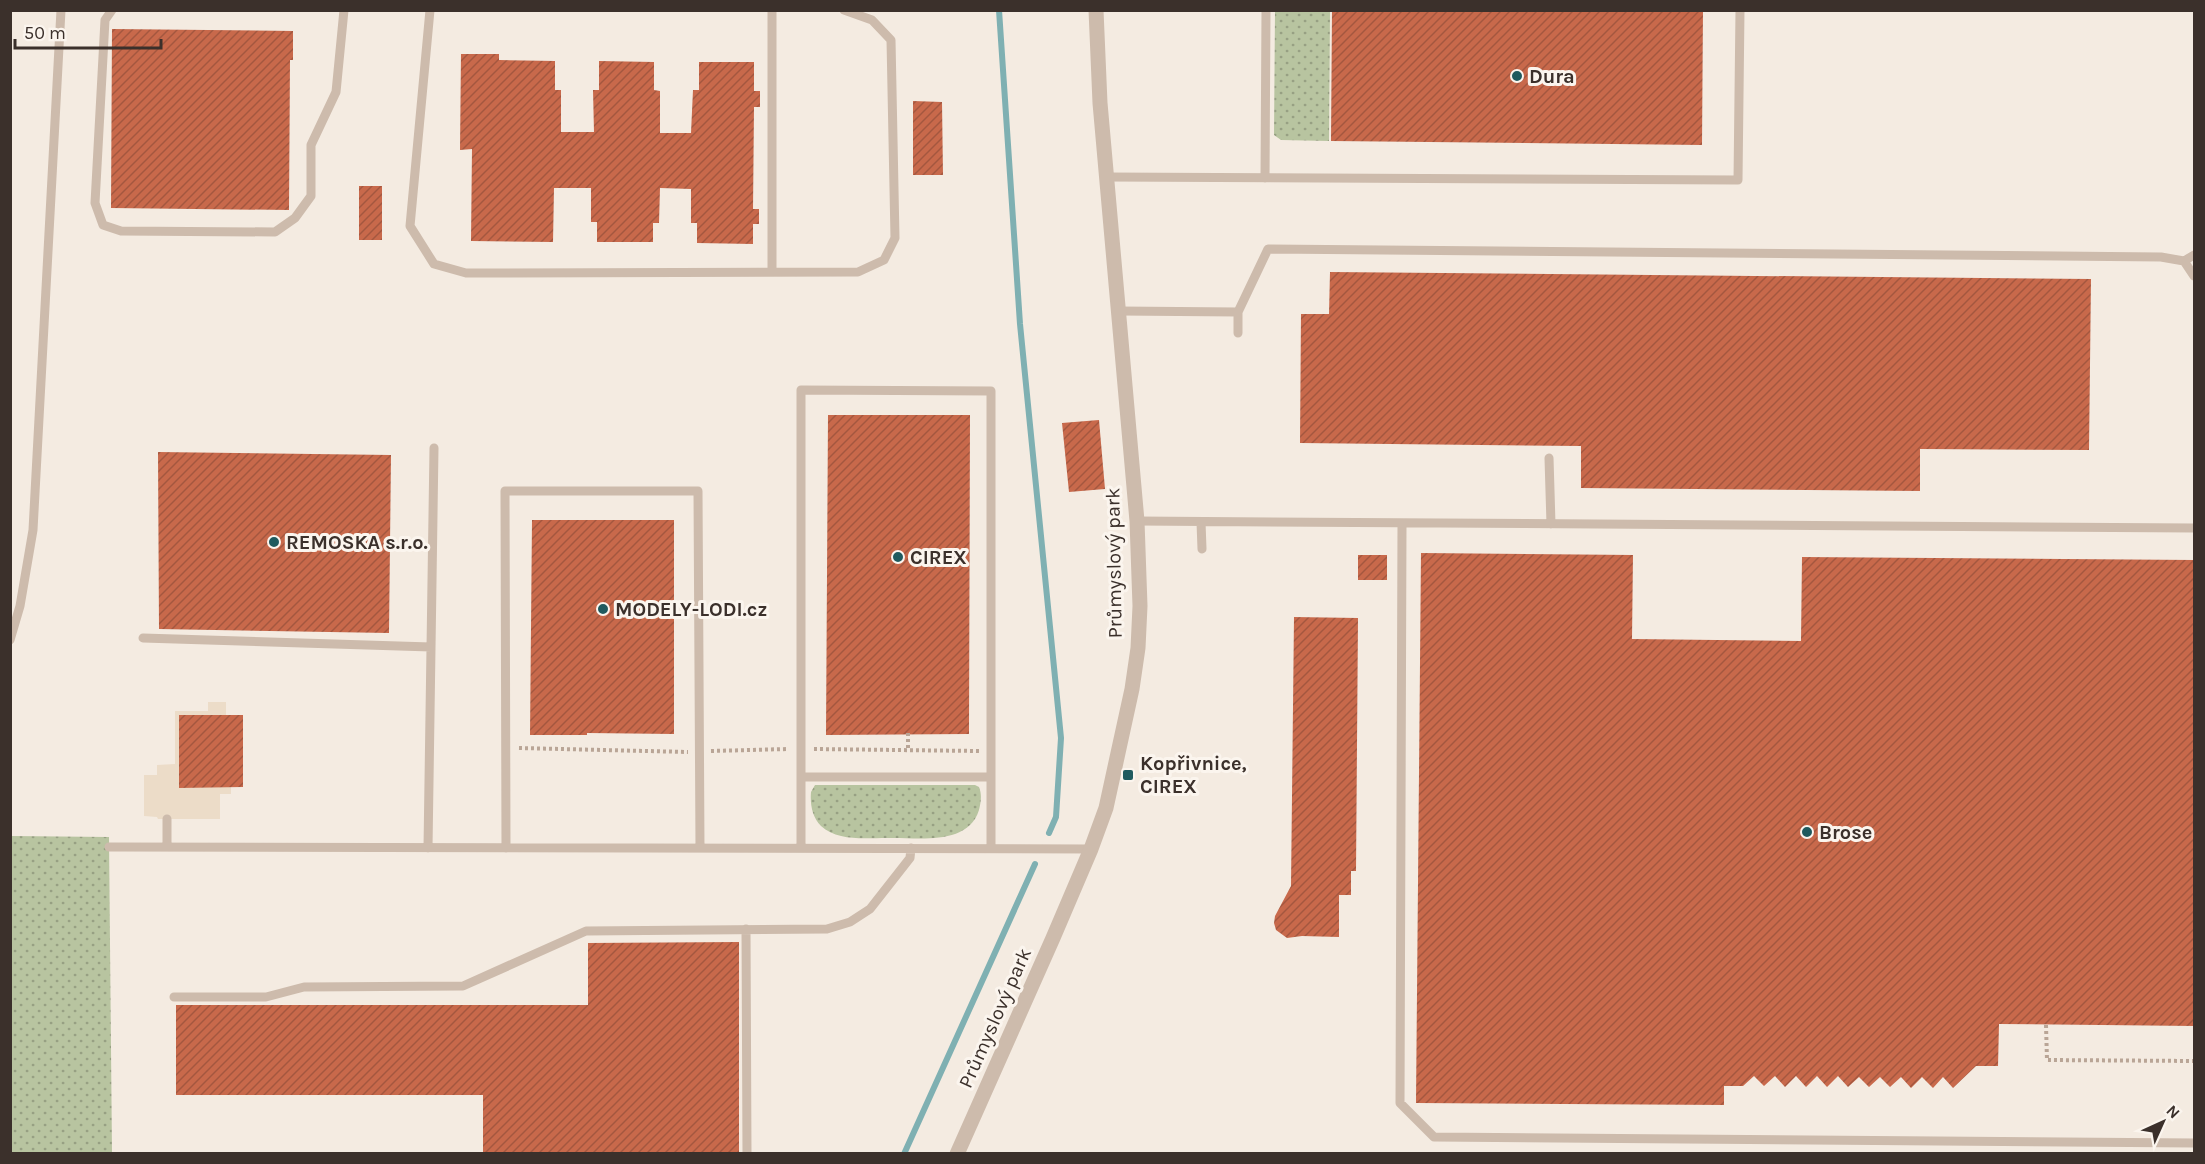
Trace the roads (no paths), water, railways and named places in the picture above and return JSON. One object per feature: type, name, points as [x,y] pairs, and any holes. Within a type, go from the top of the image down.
[{"type":"street","name":"Průmyslový park","points":[[957,1154],[1091,849],[1106,808],[1116,769],[1138,648],[1140,606],[1137,521],[1100,103],[1096,10]]},
{"type":"lane","points":[[10,640],[20,606],[33,530],[61,10]]},
{"type":"lane","points":[[112,10],[105,20],[95,203],[103,225],[121,231],[251,232],[274,232],[295,218],[311,196],[311,145],[336,92],[344,10]]},
{"type":"lane","points":[[430,10],[410,226],[434,264],[466,273],[858,272],[884,260],[895,238],[891,40],[872,20],[844,10]]},
{"type":"lane","points":[[771,10],[772,272]]},
{"type":"lane","points":[[1265,178],[1266,10]]},
{"type":"lane","points":[[1106,177],[1738,180],[1740,10]]},
{"type":"lane","points":[[1238,333],[1238,312],[1268,249],[2161,257],[2184,261],[2194,255]]},
{"type":"lane","points":[[2184,261],[2194,276]]},
{"type":"lane","points":[[1119,311],[1238,312]]},
{"type":"lane","points":[[801,848],[801,390],[991,391],[992,848]]},
{"type":"lane","points":[[428,848],[434,448]]},
{"type":"lane","points":[[1550,458],[1551,524]]},
{"type":"lane","points":[[506,848],[505,492],[698,491],[700,848]]},
{"type":"lane","points":[[1137,521],[2194,528]]},
{"type":"lane","points":[[1201,522],[1202,549]]},
{"type":"lane","points":[[1402,523],[1400,1103],[1434,1137],[2194,1143]]},
{"type":"lane","points":[[143,638],[431,648]]},
{"type":"lane","points":[[801,777],[991,777]]},
{"type":"lane","points":[[167,819],[167,847]]},
{"type":"lane","points":[[109,847],[1091,849]]},
{"type":"lane","points":[[174,997],[266,997],[304,987],[463,986],[586,931],[827,929],[850,922],[870,909],[910,858],[911,849]]},
{"type":"lane","points":[[746,929],[747,1154]]},
{"type":"waterway","points":[[999,10],[1020,324],[1061,738],[1056,817],[1049,833]]},
{"type":"waterway","points":[[904,1154],[1035,864]]},
{"type":"place","name":"Dura","points":[[1517,76]]},
{"type":"place","name":"REMOSKA s.r.o.","points":[[274,542]]},
{"type":"place","name":"CIREX","points":[[898,557]]},
{"type":"place","name":"MODELY-LODI.cz","points":[[603,609]]},
{"type":"place","name":"Kopřivnice, CIREX","points":[[1128,775]]},
{"type":"place","name":"Brose","points":[[1807,832]]}]
